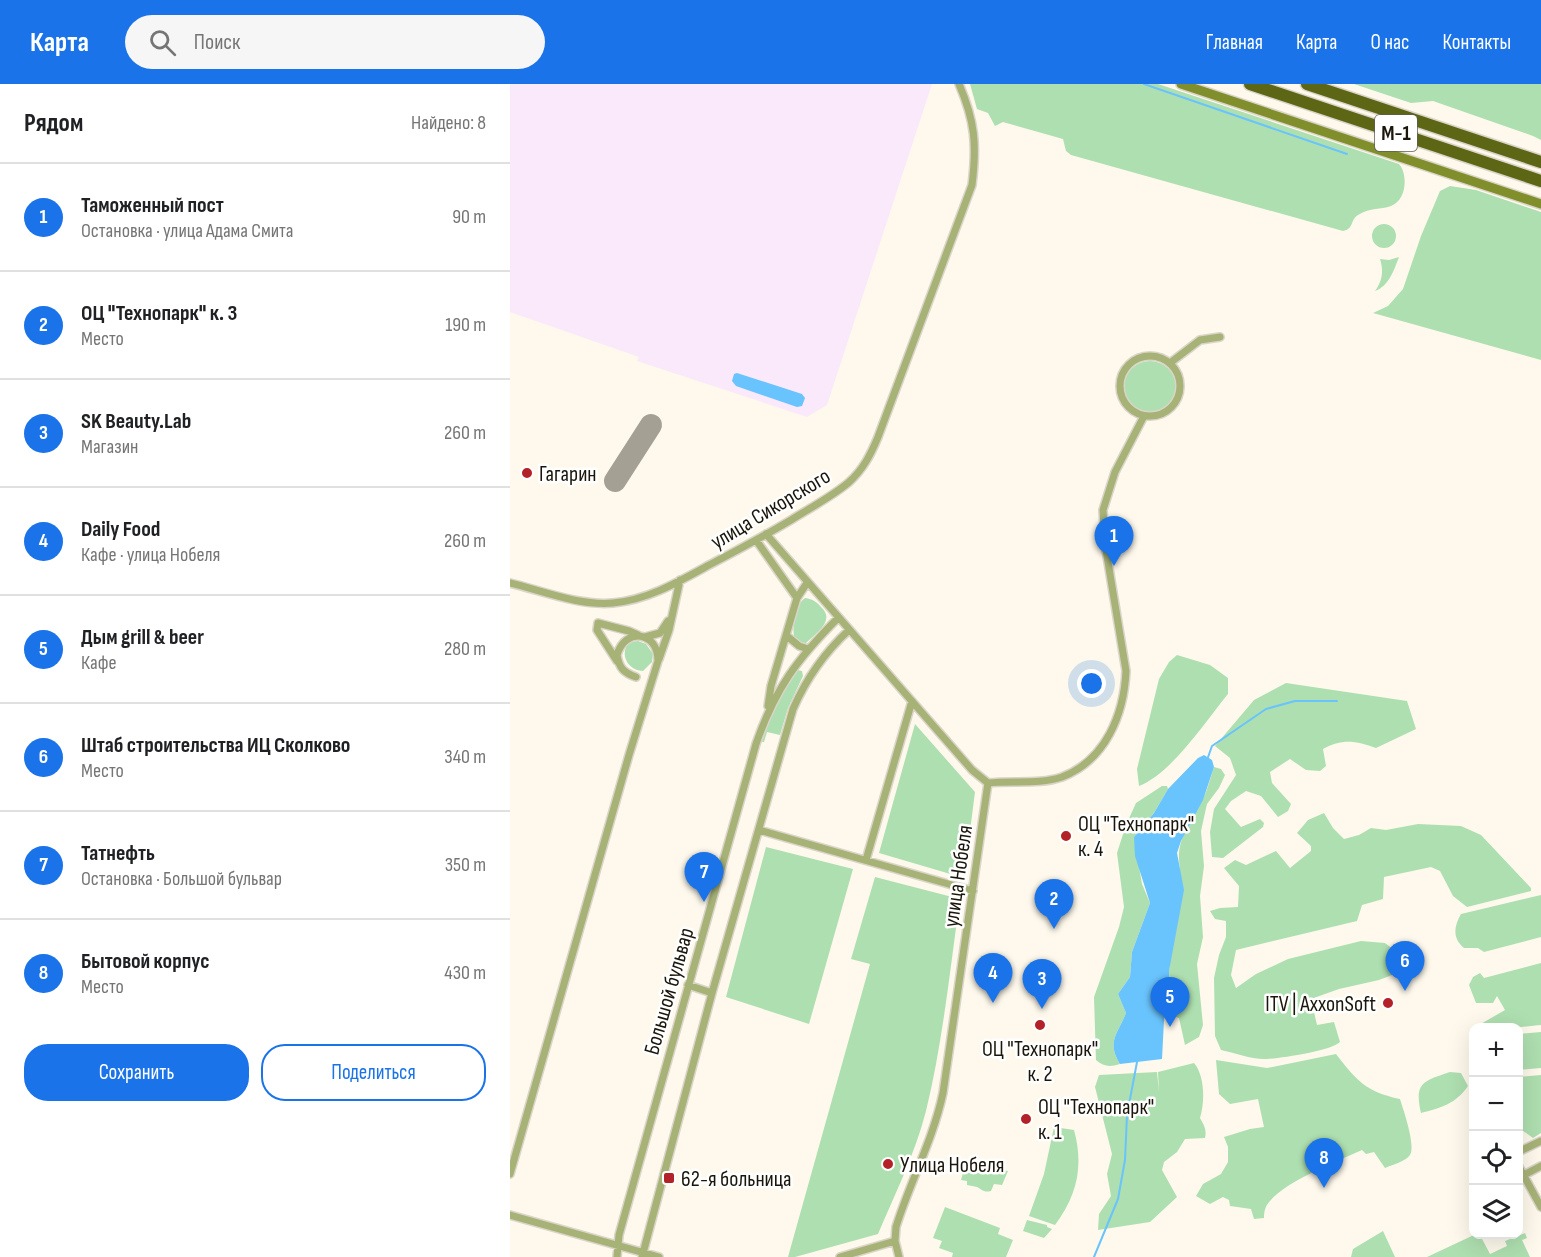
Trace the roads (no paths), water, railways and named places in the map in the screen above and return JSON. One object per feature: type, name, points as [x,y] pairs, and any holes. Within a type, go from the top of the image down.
[{"type":"highway","name":"М-1","points":[[1250,84],[1541,181]]},
{"type":"highway","name":"М-1","points":[[1307,84],[1541,162]]},
{"type":"main road","points":[[1181,84],[1541,204]]},
{"type":"street","name":"улица Сикорского","points":[[510,583],[595,603],[613,603],[637,598],[680,580],[756,540],[849,482],[870,457],[972,185],[976,156],[973,123],[959,84]]},
{"type":"street","points":[[1170,363],[1200,340],[1220,337]]},
{"type":"street","points":[[1154,355],[1170,363],[1179,378],[1179,396],[1175,403],[1161,414],[1144,416],[1132,410],[1122,398],[1120,380],[1123,372],[1135,359],[1144,356],[1154,355]]},
{"type":"street","points":[[766,534],[972,770],[988,783],[1062,777],[1088,762],[1097,753],[1116,720],[1125,690],[1126,670],[1105,544],[1103,510],[1115,472],[1144,416]]},
{"type":"street","points":[[756,540],[797,598]]},
{"type":"street","points":[[510,1174],[638,725],[666,639],[680,580]]},
{"type":"street","points":[[767,712],[771,686],[797,598],[807,583]]},
{"type":"street","points":[[618,663],[619,647],[624,641],[631,637],[660,633],[671,616]]},
{"type":"street","name":"Большой бульвар","points":[[617,1257],[619,1235],[756,744],[767,712],[786,679],[808,649],[838,618]]},
{"type":"street","points":[[636,677],[628,675],[618,663],[597,630],[598,623],[629,631],[650,640],[658,653],[658,661]]},
{"type":"street","name":"Большой бульвар","points":[[642,1255],[712,993],[793,709],[801,690],[820,660],[849,630]]},
{"type":"street","points":[[787,636],[799,646],[808,649]]},
{"type":"street","points":[[866,860],[912,701]]},
{"type":"street","name":"улица Нобеля","points":[[895,1241],[896,1227],[901,1212],[938,1119],[950,1055],[988,783]]},
{"type":"street","points":[[759,830],[973,891]]},
{"type":"street","points":[[688,985],[712,993]]},
{"type":"street","points":[[1523,1150],[1541,1142]]},
{"type":"street","points":[[1541,1166],[1524,1175],[1541,1207]]},
{"type":"street","points":[[510,1215],[642,1255],[659,1257]]},
{"type":"street","points":[[840,1257],[895,1241],[899,1257]]},
{"type":"water","points":[[737,373],[802,394],[805,398],[802,406],[797,407],[736,386],[732,381],[734,374]]},
{"type":"water","points":[[1204,755],[1212,760],[1214,767],[1203,800],[1177,853],[1184,890],[1169,971],[1170,989],[1164,1020],[1162,1059],[1120,1064],[1114,1043],[1126,1013],[1118,994],[1130,977],[1132,952],[1150,903],[1135,856],[1134,837],[1154,813],[1168,789],[1198,758]]},
{"type":"waterway","points":[[1144,84],[1347,154]]},
{"type":"waterway","points":[[1207,760],[1212,746],[1266,709],[1295,701],[1337,701]]},
{"type":"waterway","points":[[1094,1257],[1118,1199],[1125,1160],[1127,1115],[1137,1062]]},
{"type":"place","name":"Гагарин","points":[[527,473]]},
{"type":"place","name":"Таможенный пост","points":[[1114,566]]},
{"type":"place","name":"ОЦ \"Технопарк\" к. 4","points":[[1066,836]]},
{"type":"place","name":"Татнефть","points":[[704,902]]},
{"type":"place","name":"ОЦ \"Технопарк\" к. 3","points":[[1054,929]]},
{"type":"place","name":"Штаб строительства ИЦ Сколково","points":[[1405,991]]},
{"type":"place","name":"Daily Food","points":[[993,1003]]},
{"type":"place","name":"ITV | AxxonSoft","points":[[1388,1003]]},
{"type":"place","name":"SK Beauty.Lab","points":[[1042,1009]]},
{"type":"place","name":"ОЦ \"Технопарк\" к. 2","points":[[1040,1025]]},
{"type":"place","name":"Дым grill & beer","points":[[1170,1027]]},
{"type":"place","name":"ОЦ \"Технопарк\" к. 1","points":[[1026,1119]]},
{"type":"place","name":"Улица Нобеля","points":[[888,1164]]},
{"type":"place","name":"62-я больница","points":[[669,1178]]},
{"type":"place","name":"Бытовой корпус","points":[[1324,1188]]}]
